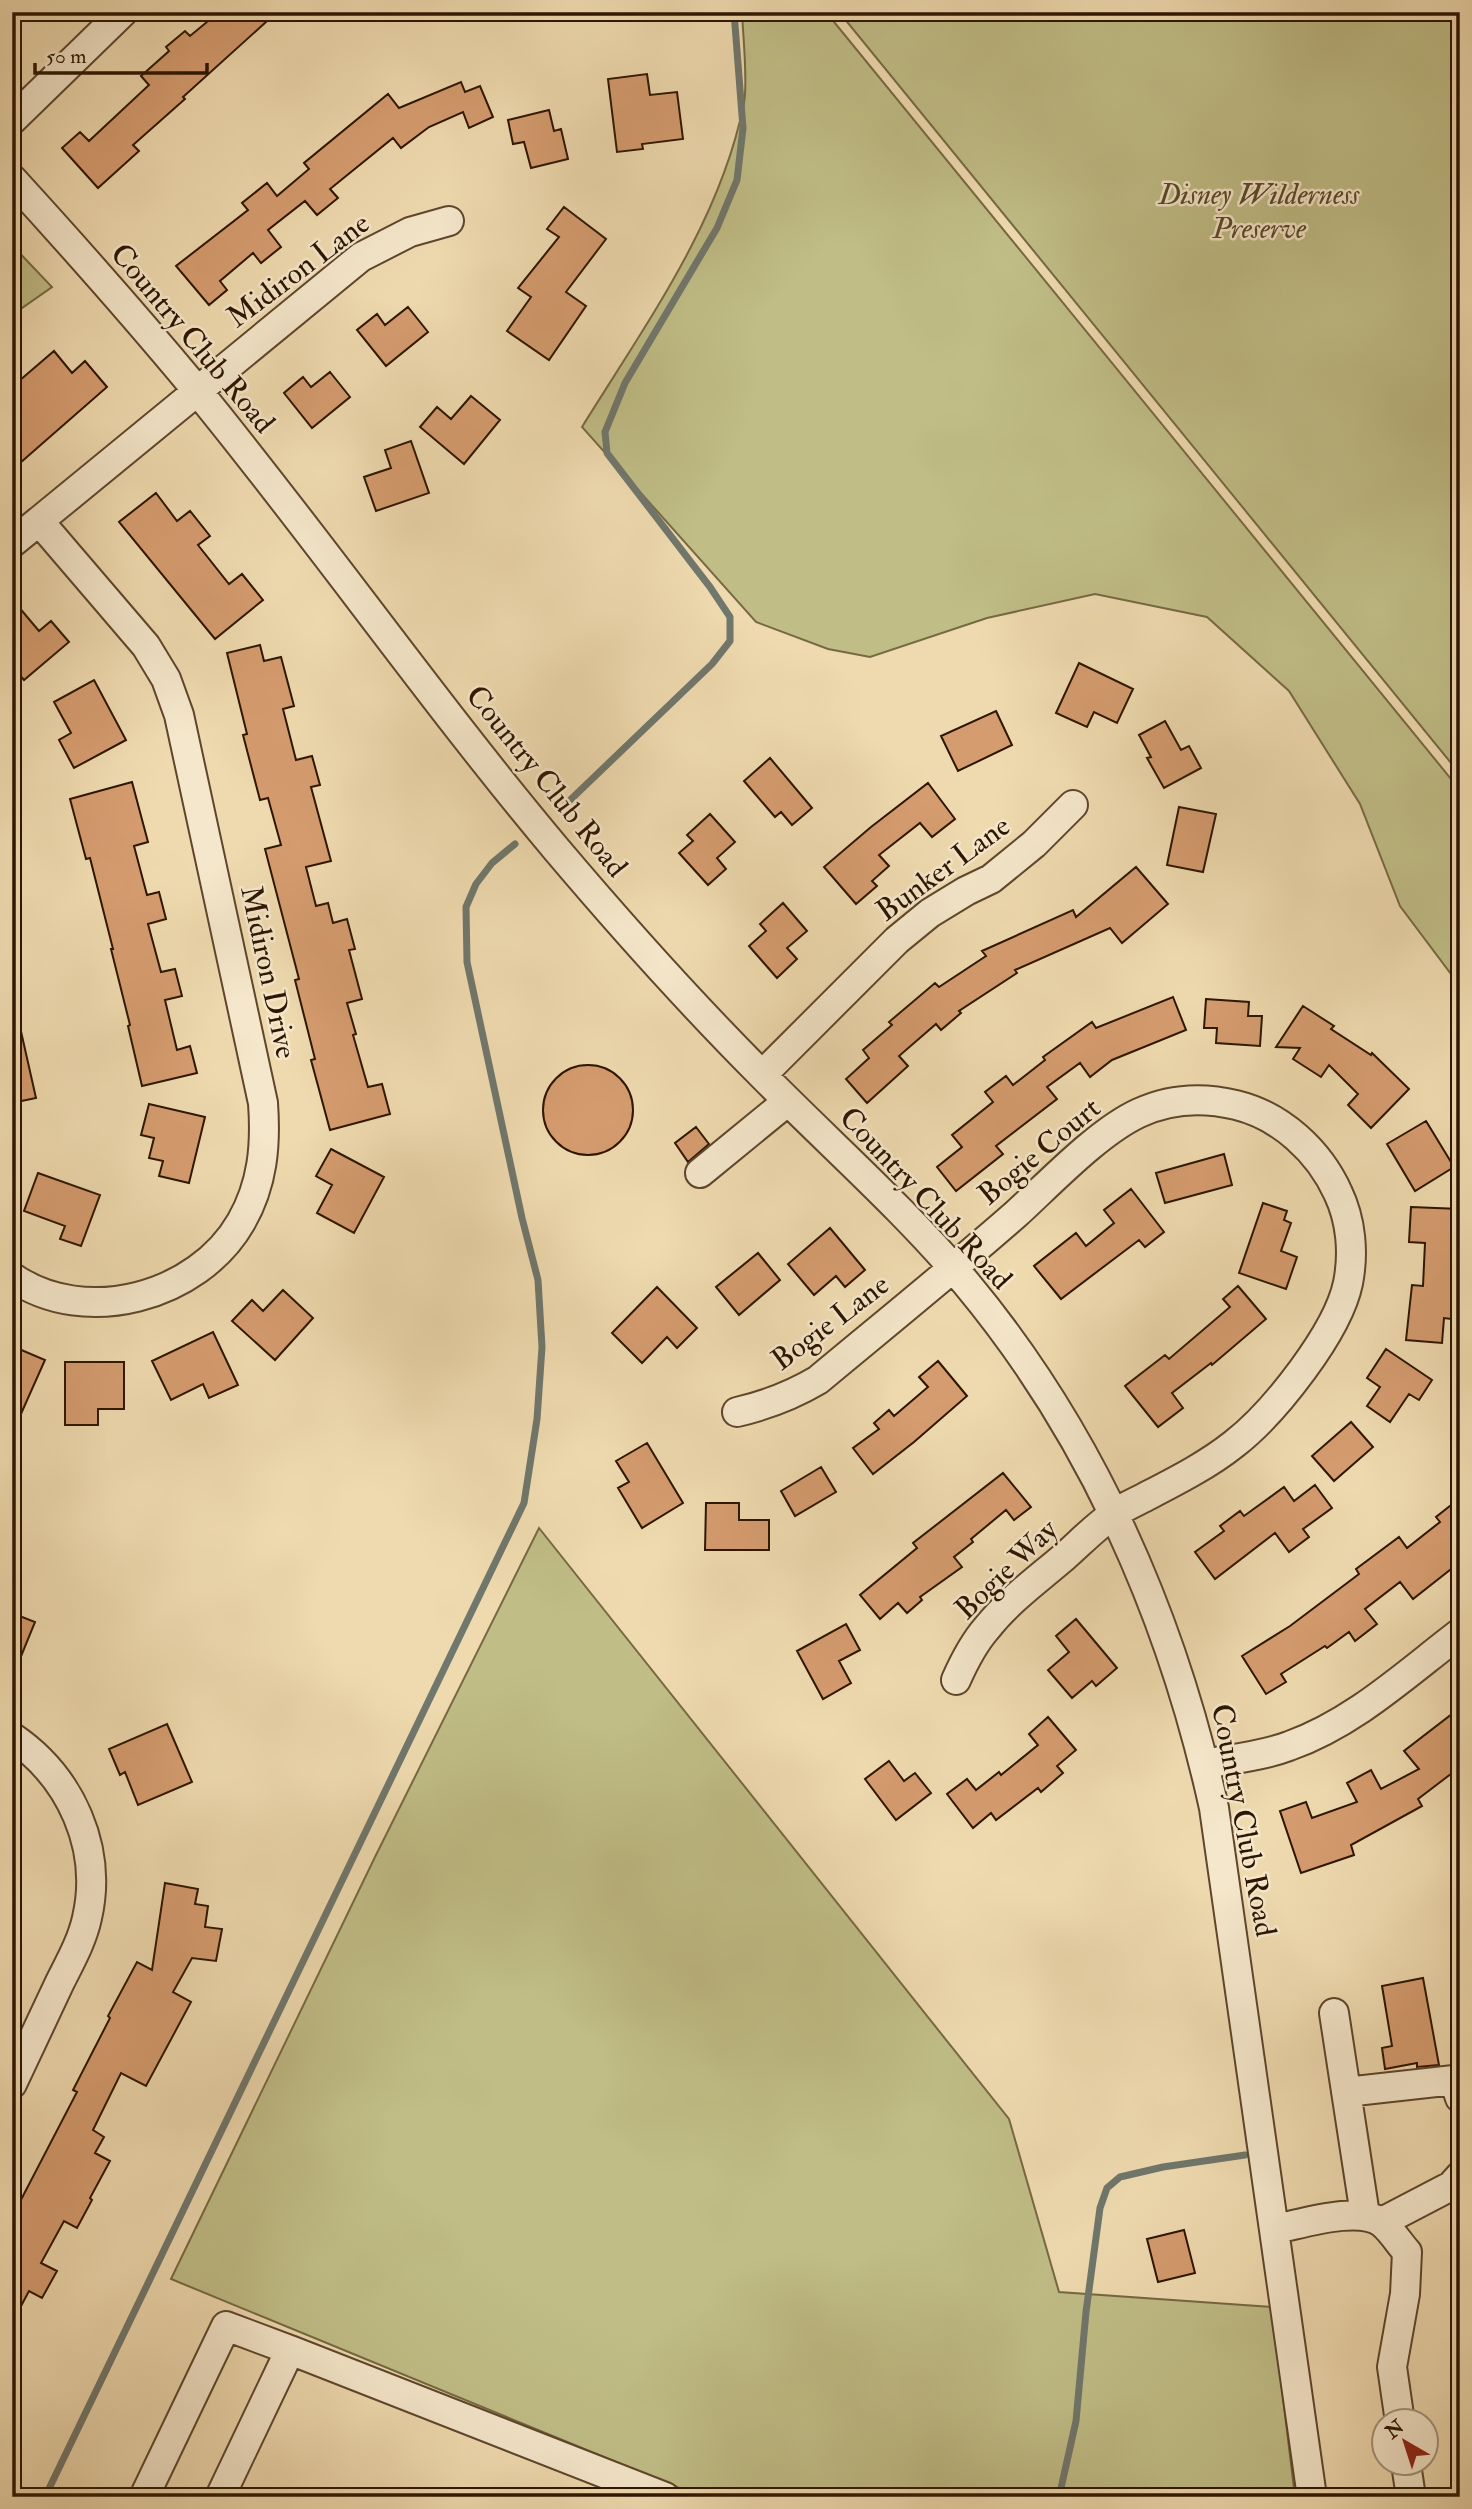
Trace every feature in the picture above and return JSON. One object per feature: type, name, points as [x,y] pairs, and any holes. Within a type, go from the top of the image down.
[{"type":"street","points":[[12,120],[123,12]]},
{"type":"street","name":"Country Club Road","points":[[12,179],[197,390],[543,833],[660,968],[954,1268],[1015,1346],[1057,1408],[1094,1473],[1141,1573],[1167,1638],[1189,1705],[1214,1808],[1312,2497]]},
{"type":"street","name":"Midiron Lane","points":[[197,390],[361,257],[410,232],[449,221]]},
{"type":"street","points":[[12,543],[197,390]]},
{"type":"street","name":"Midiron Drive","points":[[12,1277],[50,1295],[100,1302],[149,1294],[180,1280],[220,1250],[240,1225],[258,1181],[265,1135],[263,1103],[179,715],[166,679],[146,646],[39,521]]},
{"type":"street","name":"Bunker Lane","points":[[762,1075],[897,940],[930,913],[966,891],[991,880],[1034,844],[1073,805]]},
{"type":"street","name":"Bogie Court","points":[[954,1268],[1106,1134],[1153,1107],[1180,1101],[1207,1100],[1242,1106],[1275,1121],[1292,1133],[1322,1163],[1342,1200],[1348,1221],[1351,1262],[1342,1304],[1317,1350],[1285,1393],[1235,1443],[1181,1478],[1114,1514]]},
{"type":"street","points":[[700,1173],[788,1101]]},
{"type":"street","name":"Bogie Lane","points":[[737,1412],[793,1395],[817,1380],[954,1268]]},
{"type":"street","name":"Bogie Way","points":[[956,1680],[979,1638],[1004,1608],[1114,1514]]},
{"type":"street","points":[[1204,1764],[1286,1748],[1318,1735],[1358,1711],[1460,1633]]},
{"type":"street","points":[[12,1737],[45,1765],[69,1798],[85,1836],[91,1877],[82,1937],[12,2084]]},
{"type":"street","points":[[1334,2013],[1346,2092],[1373,2218],[1407,2252],[1405,2294],[1392,2367],[1398,2408]]},
{"type":"street","points":[[1346,2092],[1458,2080]]},
{"type":"street","points":[[1275,2229],[1344,2216],[1373,2218],[1451,2186],[1460,2176]]},
{"type":"street","points":[[144,2497],[226,2326],[664,2497]]},
{"type":"street","points":[[220,2497],[290,2350]]},
{"type":"street","points":[[1408,2478],[1411,2497]]},
{"type":"green space","points":[[742,12],[826,12],[1460,790],[1460,986],[1400,906],[1360,804],[1289,691],[1207,617],[1095,594],[987,618],[870,657],[828,649],[756,622],[582,427],[678,272],[717,190],[733,147],[744,103]]},
{"type":"green space","name":"Disney Wilderness Preserve","points":[[839,12],[1460,12],[1460,774]]},
{"type":"green space","points":[[12,245],[52,287],[12,315]]},
{"type":"green space","points":[[539,1528],[1009,2119],[1059,2292],[1272,2307],[1295,2497],[701,2497],[171,2279],[375,1857]]},
{"type":"building","points":[[219,12],[277,12],[133,145],[139,151],[98,188],[62,148],[80,132],[89,141],[149,85],[141,76],[169,51],[166,47],[185,31],[190,36]]},
{"type":"building","points":[[647,74],[650,95],[677,92],[683,139],[642,144],[643,149],[617,152],[608,79]]},
{"type":"building","points":[[461,82],[465,92],[480,86],[493,117],[469,128],[463,112],[429,127],[401,148],[393,138],[330,189],[338,198],[317,215],[305,201],[268,230],[281,247],[261,263],[253,253],[220,281],[227,290],[209,305],[176,266],[248,210],[242,203],[267,183],[277,196],[309,169],[304,163],[388,94],[399,108]]},
{"type":"building","points":[[549,110],[554,131],[561,129],[568,159],[531,168],[524,142],[513,144],[508,120]]},
{"type":"building","points":[[564,207],[606,239],[566,292],[586,306],[549,360],[507,331],[531,297],[518,288],[559,237],[547,229]]},
{"type":"building","points":[[408,307],[428,332],[386,366],[357,330],[377,314],[385,325]]},
{"type":"building","points":[[54,351],[72,373],[85,361],[107,387],[12,470],[12,387]]},
{"type":"building","points":[[330,372],[350,397],[312,428],[284,393],[303,377],[311,387]]},
{"type":"building","points":[[471,396],[500,420],[464,464],[420,427],[437,407],[451,419]]},
{"type":"building","points":[[411,441],[429,493],[376,511],[364,477],[391,468],[385,450]]},
{"type":"building","points":[[156,493],[177,521],[190,511],[210,536],[198,545],[229,584],[242,574],[263,600],[215,639],[119,522]]},
{"type":"building","points":[[12,599],[39,631],[51,621],[69,642],[24,680],[12,666]]},
{"type":"building","points":[[260,645],[264,661],[281,657],[294,706],[283,709],[296,760],[312,756],[320,785],[311,787],[331,861],[306,867],[316,906],[328,903],[333,923],[347,919],[355,949],[349,950],[362,999],[347,1003],[356,1034],[353,1035],[368,1087],[382,1084],[390,1114],[330,1130],[311,1060],[315,1059],[295,980],[299,979],[265,849],[281,845],[268,798],[260,800],[243,735],[247,734],[227,653]]},
{"type":"building","points":[[1079,663],[1133,689],[1117,723],[1094,712],[1087,727],[1056,713]]},
{"type":"building","points":[[94,680],[126,740],[74,768],[59,740],[71,733],[54,702]]},
{"type":"building","points":[[996,711],[1012,745],[958,771],[941,736]]},
{"type":"building","points":[[1165,721],[1181,750],[1189,746],[1201,768],[1164,788],[1147,758],[1151,757],[1139,735]]},
{"type":"building","points":[[770,758],[812,808],[792,825],[781,812],[775,817],[744,781]]},
{"type":"building","points":[[132,782],[148,842],[134,846],[147,895],[159,892],[166,919],[148,924],[161,972],[175,969],[182,996],[165,1000],[177,1050],[190,1046],[197,1073],[142,1086],[113,949],[90,858],[86,859],[70,799]]},
{"type":"building","points":[[928,783],[955,819],[932,837],[920,823],[879,855],[889,866],[872,881],[877,886],[856,904],[824,867]]},
{"type":"building","points":[[1179,807],[1216,814],[1203,872],[1167,865]]},
{"type":"building","points":[[710,814],[735,842],[717,858],[726,869],[708,885],[679,853],[693,841],[687,835]]},
{"type":"building","points":[[1136,867],[1168,904],[1122,943],[1110,928],[1015,970],[1017,973],[959,1011],[961,1013],[941,1030],[936,1024],[899,1056],[908,1066],[867,1103],[846,1079],[869,1058],[863,1050],[892,1025],[889,1022],[935,983],[939,987],[986,956],[982,951],[1073,910],[1076,917]]},
{"type":"building","points":[[783,903],[807,931],[787,948],[797,959],[777,978],[749,946],[766,931],[760,924]]},
{"type":"building","points":[[1173,997],[1186,1030],[1112,1060],[1090,1077],[1080,1063],[1047,1087],[1057,1099],[996,1146],[1003,1154],[956,1191],[937,1167],[962,1147],[952,1135],[993,1102],[985,1092],[1006,1076],[1013,1085],[1045,1060],[1043,1057],[1092,1022],[1096,1028]]},
{"type":"building","points":[[1206,999],[1249,1002],[1248,1016],[1262,1016],[1260,1046],[1216,1043],[1217,1028],[1204,1028]]},
{"type":"building","points":[[1303,1006],[1334,1026],[1331,1029],[1371,1055],[1372,1053],[1409,1089],[1371,1128],[1348,1105],[1358,1094],[1329,1065],[1321,1077],[1293,1059],[1300,1048],[1276,1047]]},
{"type":"building","points":[[20,1027],[36,1098],[12,1103],[12,1028]]},
{"type":"building","points":[[588,1065],[613,1073],[625,1085],[633,1110],[625,1135],[613,1147],[588,1155],[563,1147],[551,1135],[543,1110],[551,1085],[563,1073]]},
{"type":"building","points":[[149,1104],[205,1117],[189,1183],[159,1176],[163,1161],[149,1158],[154,1138],[141,1135]]},
{"type":"building","points":[[1426,1121],[1454,1167],[1415,1191],[1387,1144]]},
{"type":"building","points":[[696,1127],[709,1144],[688,1162],[675,1143]]},
{"type":"building","points":[[331,1149],[384,1177],[354,1233],[317,1213],[332,1185],[316,1176]]},
{"type":"building","points":[[1224,1154],[1232,1185],[1165,1203],[1156,1173]]},
{"type":"building","points":[[38,1173],[100,1195],[81,1246],[60,1239],[65,1226],[24,1211]]},
{"type":"building","points":[[1131,1189],[1164,1232],[1145,1247],[1139,1240],[1061,1299],[1034,1266],[1076,1233],[1086,1246],[1114,1223],[1104,1210]]},
{"type":"building","points":[[1263,1203],[1287,1211],[1284,1220],[1291,1223],[1281,1251],[1297,1257],[1286,1289],[1239,1273]]},
{"type":"building","points":[[1411,1207],[1460,1209],[1460,1320],[1444,1318],[1442,1343],[1406,1340],[1412,1285],[1423,1286],[1425,1243],[1409,1242]]},
{"type":"building","points":[[830,1228],[865,1270],[845,1287],[836,1276],[814,1295],[788,1264]]},
{"type":"building","points":[[758,1253],[780,1280],[739,1315],[716,1287]]},
{"type":"building","points":[[1238,1286],[1266,1319],[1212,1365],[1211,1363],[1172,1393],[1183,1408],[1158,1427],[1125,1386],[1165,1355],[1169,1359],[1230,1307],[1223,1299]]},
{"type":"building","points":[[657,1287],[697,1328],[677,1348],[667,1337],[642,1363],[612,1333]]},
{"type":"building","points":[[283,1290],[313,1318],[275,1360],[232,1321],[252,1300],[263,1311]]},
{"type":"building","points":[[213,1332],[238,1385],[209,1398],[203,1384],[171,1400],[152,1361]]},
{"type":"building","points":[[12,1346],[45,1360],[12,1434]]},
{"type":"building","points":[[1386,1349],[1432,1380],[1419,1400],[1409,1394],[1390,1422],[1367,1406],[1380,1387],[1367,1378]]},
{"type":"building","points":[[938,1361],[967,1396],[873,1474],[853,1448],[879,1429],[874,1423],[889,1410],[894,1416],[928,1387],[919,1377]]},
{"type":"building","points":[[65,1362],[124,1362],[124,1409],[98,1409],[98,1425],[65,1425]]},
{"type":"building","points":[[1351,1422],[1373,1447],[1334,1481],[1312,1456]]},
{"type":"building","points":[[647,1443],[683,1503],[642,1528],[618,1488],[629,1482],[616,1461]]},
{"type":"building","points":[[821,1467],[836,1492],[795,1516],[781,1491]]},
{"type":"building","points":[[1003,1473],[1031,1507],[1014,1520],[1006,1510],[954,1557],[962,1567],[920,1597],[922,1600],[907,1613],[898,1603],[880,1619],[860,1595],[917,1548],[913,1543]]},
{"type":"building","points":[[1315,1485],[1332,1508],[1303,1529],[1309,1537],[1289,1552],[1275,1533],[1215,1579],[1195,1552],[1224,1531],[1220,1526],[1240,1511],[1244,1516],[1284,1487],[1294,1501]]},
{"type":"building","points":[[1460,1498],[1460,1562],[1413,1599],[1400,1582],[1365,1609],[1377,1624],[1355,1641],[1349,1632],[1327,1648],[1325,1646],[1281,1674],[1286,1682],[1266,1694],[1242,1656],[1290,1626],[1359,1574],[1356,1569],[1399,1537],[1407,1548],[1440,1522],[1436,1517]]},
{"type":"building","points":[[706,1503],[739,1503],[739,1520],[769,1520],[769,1550],[705,1550]]},
{"type":"building","points":[[12,1613],[35,1622],[13,1676],[12,1675]]},
{"type":"building","points":[[1076,1619],[1117,1668],[1096,1686],[1092,1681],[1072,1698],[1048,1670],[1069,1652],[1056,1636]]},
{"type":"building","points":[[846,1624],[860,1650],[839,1661],[851,1683],[823,1699],[797,1651]]},
{"type":"building","points":[[1452,1714],[1460,1724],[1460,1767],[1418,1799],[1422,1806],[1351,1845],[1354,1855],[1301,1873],[1280,1811],[1306,1802],[1312,1818],[1357,1802],[1347,1783],[1371,1770],[1381,1789],[1419,1769],[1404,1751]]},
{"type":"building","points":[[1048,1717],[1076,1750],[1057,1766],[1063,1773],[1041,1792],[1038,1788],[996,1820],[991,1813],[973,1828],[947,1794],[967,1779],[976,1790],[999,1772],[1001,1775],[1038,1745],[1029,1734]]},
{"type":"building","points":[[167,1724],[192,1782],[138,1805],[125,1772],[120,1775],[109,1749]]},
{"type":"building","points":[[889,1761],[904,1781],[915,1773],[931,1793],[896,1820],[865,1779]]},
{"type":"building","points":[[165,1883],[198,1889],[195,1904],[208,1906],[205,1927],[222,1929],[216,1961],[192,1958],[173,1992],[191,2002],[146,2086],[121,2073],[93,2130],[104,2137],[95,2153],[110,2161],[77,2228],[64,2221],[41,2263],[57,2271],[42,2298],[29,2291],[12,2323],[12,2217],[77,2092],[73,2090],[137,1962],[152,1970]]},
{"type":"building","points":[[1423,1978],[1439,2065],[1417,2067],[1417,2063],[1385,2069],[1382,2048],[1392,2046],[1382,1986]]},
{"type":"building","points":[[1184,2230],[1195,2273],[1158,2282],[1147,2239]]},
{"type":"waterway","points":[[566,804],[712,664],[730,641],[730,617],[607,453],[605,432],[625,383],[717,228],[737,180],[743,128],[734,12]]},
{"type":"waterway","points":[[45,2497],[524,1503],[537,1419],[542,1347],[538,1280],[522,1218],[467,962],[466,907],[476,884],[492,863],[515,844]]},
{"type":"waterway","points":[[1059,2497],[1076,2421],[1086,2312],[1100,2208],[1107,2188],[1120,2177],[1163,2167],[1245,2155]]}]
